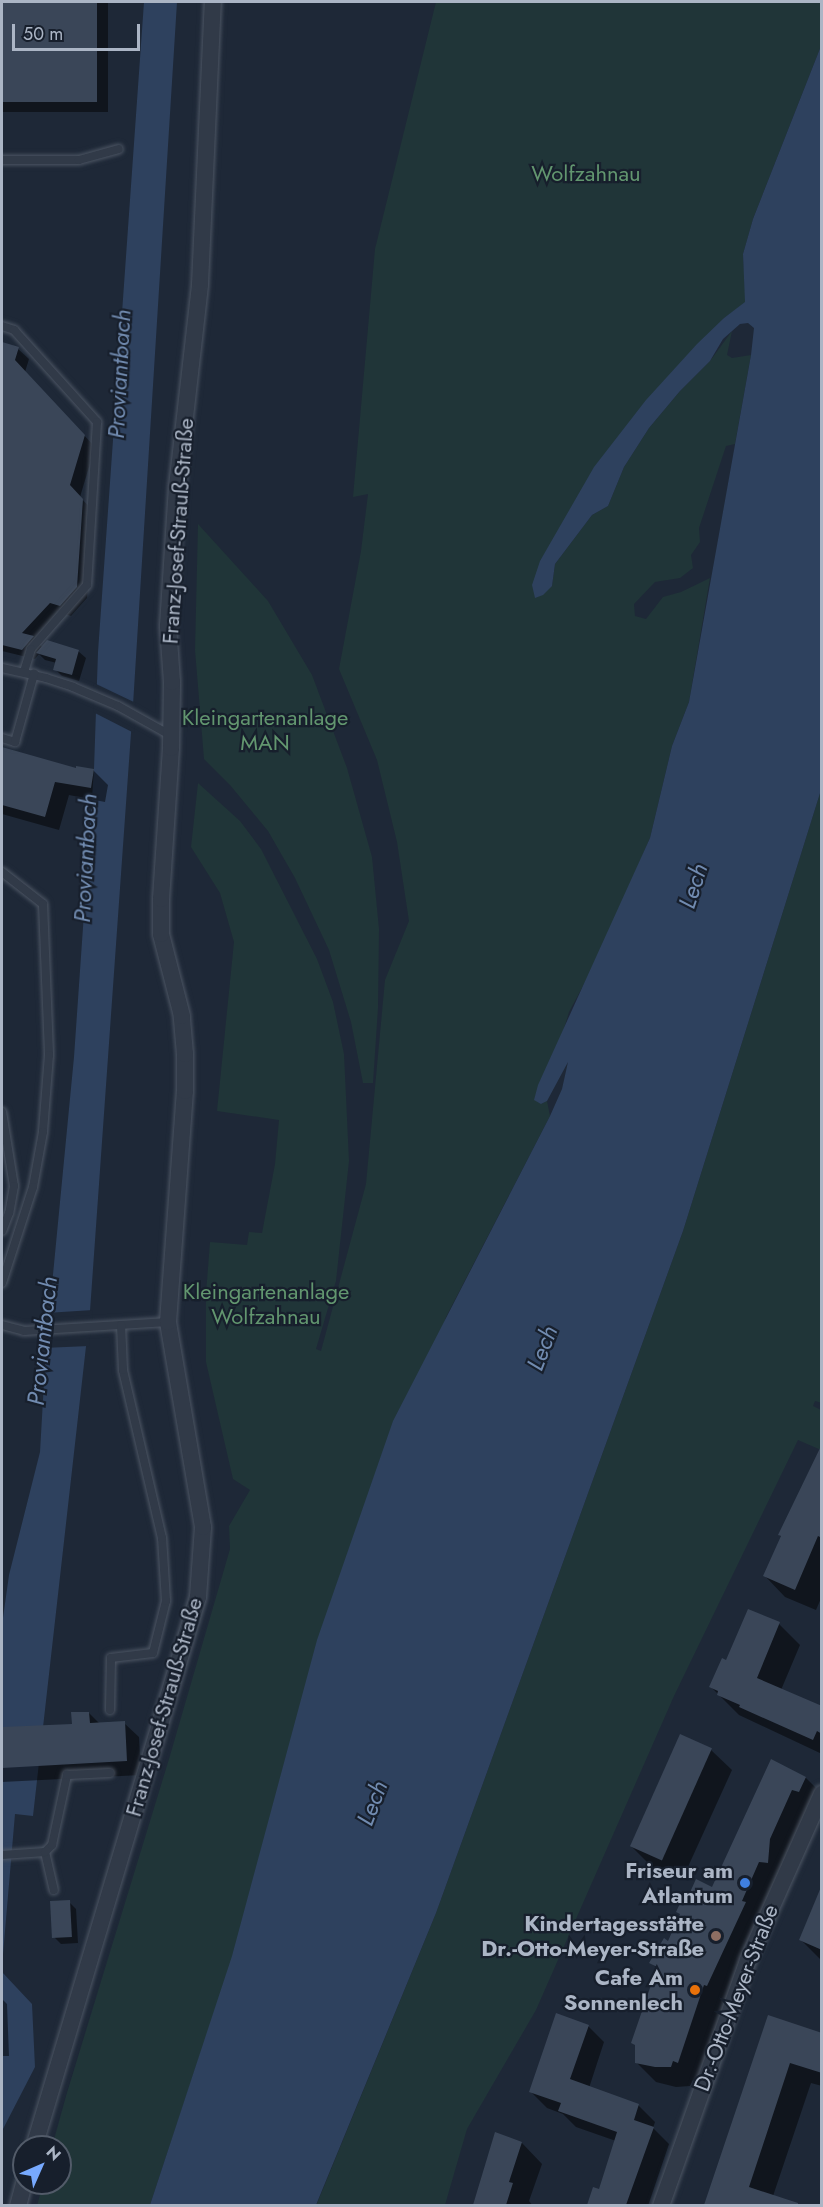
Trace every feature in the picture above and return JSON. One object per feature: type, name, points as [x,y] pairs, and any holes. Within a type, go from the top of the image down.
[{"type":"street","name":"Franz-Josef-Strauß-Straße","points":[[38,2135],[198,1597],[203,1527],[168,1322],[185,1091],[182,1016],[161,934],[172,736],[169,614],[177,487],[200,284],[213,2]]},
{"type":"street","name":"Dr.-Otto-Meyer-Straße","points":[[661,2205],[748,1960],[822,1794]]},
{"type":"lane","points":[[2,160],[78,160],[119,149]]},
{"type":"lane","points":[[2,326],[14,330],[97,422],[87,585],[31,649],[29,673],[15,742],[2,738]]},
{"type":"lane","points":[[2,669],[29,673],[77,689],[146,721],[172,736]]},
{"type":"lane","points":[[2,872],[43,904],[49,1055],[43,1132],[33,1187],[2,1283]]},
{"type":"lane","points":[[2,1112],[14,1186],[9,1213],[2,1231]]},
{"type":"lane","points":[[3,1328],[24,1331],[168,1322]]},
{"type":"lane","points":[[110,1710],[111,1658],[153,1653],[166,1601],[162,1538],[123,1370],[121,1325]]},
{"type":"lane","points":[[2,1855],[45,1852],[52,1845],[67,1775],[110,1773]]},
{"type":"lane","points":[[45,1852],[54,1890]]},
{"type":"green space","points":[[436,2],[821,2],[821,46],[753,219],[743,254],[746,303],[724,318],[540,561],[552,586],[555,564],[592,515],[608,506],[624,467],[649,428],[680,391],[710,361],[732,331],[727,355],[732,358],[751,355],[735,444],[726,446],[699,528],[700,542],[691,555],[693,568],[680,578],[655,582],[634,604],[635,616],[646,619],[663,597],[681,592],[710,578],[689,702],[672,746],[650,838],[598,958],[569,1012],[541,1104],[547,1101],[550,1116],[446,1317],[150,2205],[37,2206],[40,2195],[72,2195],[72,2135],[55,2135],[230,1549],[229,1526],[250,1490],[233,1479],[206,1362],[206,1294],[210,1242],[247,1245],[249,1232],[262,1233],[275,1164],[279,1120],[217,1111],[234,942],[220,893],[191,847],[198,783],[240,821],[261,849],[317,959],[333,1002],[344,1054],[349,1161],[336,1281],[316,1349],[321,1351],[366,1184],[385,980],[409,921],[397,842],[377,760],[339,669],[361,551],[368,494],[353,497],[375,249]]},
{"type":"green space","name":"Kleingartenanlage MAN","points":[[198,524],[268,601],[312,675],[347,768],[372,857],[379,929],[378,1008],[373,1083],[363,1083],[351,1022],[329,950],[295,878],[268,831],[230,785],[204,759],[195,650]]},
{"type":"green space","points":[[821,790],[822,1403],[815,1401],[813,1406],[821,1410],[821,1450],[798,1440],[674,1696],[536,2010],[467,2129],[445,2205],[316,2206],[436,1913],[683,1231]]},
{"type":"water","name":"Proviantbach","points":[[144,2],[177,2],[133,705],[90,1311],[33,1816],[15,1814],[2,1966],[2,1625],[9,1575],[40,1452],[46,1347],[74,1057],[94,769],[98,652]]},
{"type":"water","name":"Lech","points":[[821,46],[821,790],[683,1231],[436,1913],[316,2205],[150,2205],[232,1956],[317,1640],[393,1421],[562,1089],[568,1062],[547,1101],[541,1104],[534,1100],[538,1085],[650,838],[672,746],[689,702],[754,328],[748,323],[740,324],[723,339],[710,361],[680,391],[649,428],[624,467],[608,506],[592,515],[555,564],[552,586],[543,595],[535,598],[532,585],[540,561],[594,467],[646,400],[697,344],[745,302],[743,254],[753,219]]},
{"type":"water","points":[[2,1972],[32,2004],[35,2067],[3,2129],[2,2145]]},
{"type":"pier","points":[[94,683],[136,703],[134,733],[93,712]]},
{"type":"pier","points":[[93,1310],[89,1346],[43,1348],[46,1313]]},
{"type":"building","points":[[2,2],[97,2],[97,102],[2,102]]},
{"type":"building","points":[[2,342],[19,347],[15,360],[85,435],[70,485],[83,499],[77,587],[60,606],[50,603],[22,633],[34,636],[22,650],[2,645]]},
{"type":"building","points":[[47,640],[79,650],[72,675],[53,670],[56,659],[36,653]]},
{"type":"building","points":[[2,747],[76,768],[76,766],[94,769],[91,788],[55,782],[45,817],[2,805]]},
{"type":"building","points":[[822,1444],[822,1538],[818,1536],[795,1590],[763,1576],[781,1536],[778,1535]]},
{"type":"building","points":[[748,1609],[780,1622],[757,1678],[822,1706],[822,1734],[817,1731],[813,1740],[739,1707],[740,1705],[717,1695],[718,1691],[709,1687],[722,1658],[726,1660]]},
{"type":"building","points":[[71,1712],[89,1712],[90,1723],[125,1721],[127,1761],[2,1768],[2,1727],[72,1724]]},
{"type":"building","points":[[680,1734],[712,1748],[662,1861],[630,1846]]},
{"type":"building","points":[[771,1759],[806,1777],[799,1792],[792,1790],[770,1839],[768,1863],[759,1862],[742,1901],[746,1902],[707,1986],[704,1985],[678,2063],[673,2061],[671,2067],[655,2067],[635,2063],[635,2045],[631,2043],[651,1985],[649,1984],[657,1967],[649,1963],[664,1938],[668,1941],[680,1914],[676,1912],[683,1897],[687,1899],[696,1879],[712,1887]]},
{"type":"building","points":[[822,1887],[822,1950],[799,1940]]},
{"type":"building","points":[[70,1900],[72,1937],[52,1938],[50,1901]]},
{"type":"building","points":[[556,2013],[589,2025],[570,2079],[639,2104],[634,2120],[654,2127],[626,2205],[587,2205],[593,2187],[599,2189],[617,2132],[558,2111],[561,2103],[529,2092]]},
{"type":"building","points":[[768,2015],[822,2033],[822,2073],[790,2063],[749,2187],[798,2203],[798,2205],[704,2205]]},
{"type":"building","points":[[495,2132],[522,2142],[509,2182],[513,2183],[506,2205],[473,2205]]},
{"type":"place","name":"Friseur am Atlantum","points":[[745,1883]]},
{"type":"place","name":"Kindertagesstätte Dr.-Otto-Meyer-Straße","points":[[716,1936]]},
{"type":"place","name":"Cafe Am Sonnenlech","points":[[695,1990]]},
{"type":"park label","name":"Wolfzahnau","points":[[586,174]]},
{"type":"park label","name":"Kleingartenanlage Wolfzahnau","points":[[266,1304]]}]
